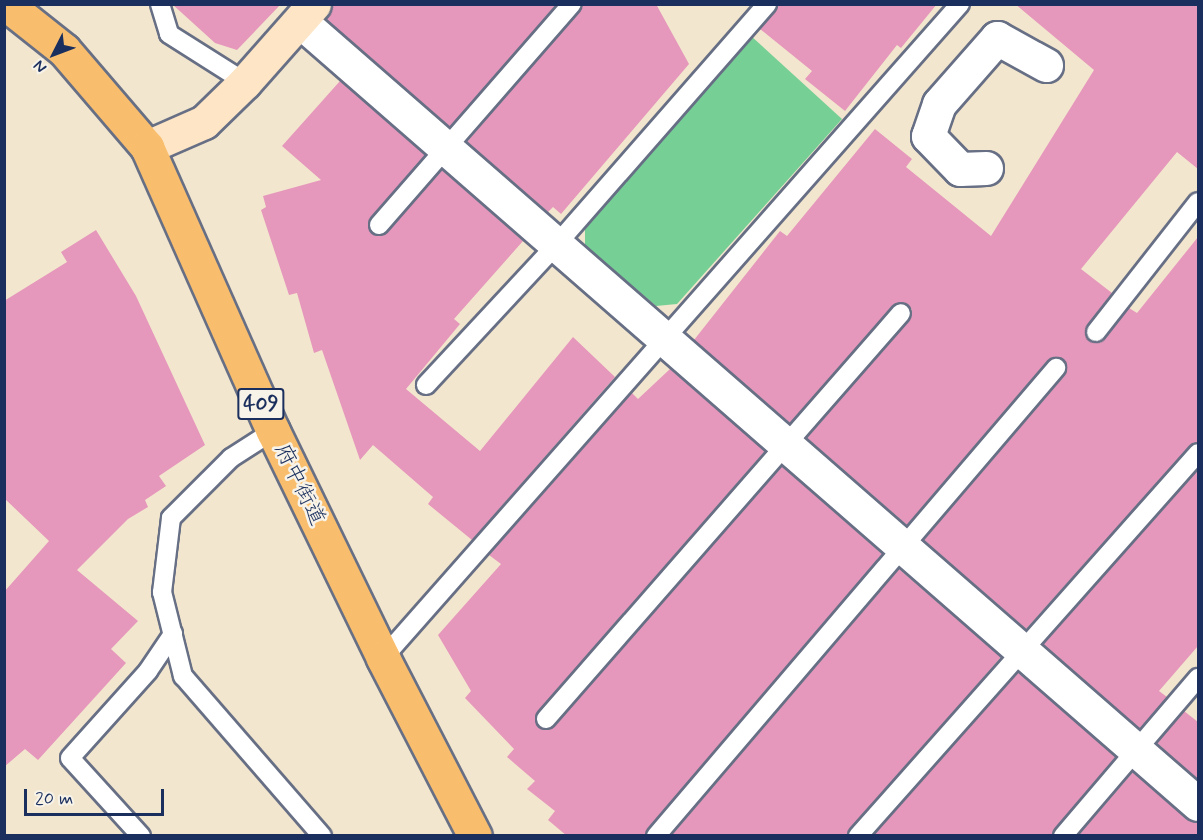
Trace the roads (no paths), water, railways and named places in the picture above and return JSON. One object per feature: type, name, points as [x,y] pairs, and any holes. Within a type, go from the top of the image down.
[{"type":"highway","name":"府中街道","points":[[6,4],[64,50],[147,147],[273,431],[383,658],[475,836]]},
{"type":"street","points":[[147,147],[204,122],[245,82],[307,13],[447,148],[1198,804]]},
{"type":"street","points":[[986,168],[960,169],[928,136],[939,104],[997,38],[1046,64]]},
{"type":"lane","points":[[160,4],[169,34],[245,82]]},
{"type":"lane","points":[[379,225],[572,4]]},
{"type":"lane","points":[[426,385],[557,244],[767,4]]},
{"type":"lane","points":[[383,658],[960,4]]},
{"type":"lane","points":[[1096,332],[1198,202]]},
{"type":"lane","points":[[546,719],[900,313]]},
{"type":"lane","points":[[656,836],[1056,368]]},
{"type":"lane","points":[[273,431],[231,458],[171,518],[162,592],[183,676],[322,836]]},
{"type":"lane","points":[[858,836],[1198,453]]},
{"type":"lane","points":[[141,836],[70,758],[148,671],[173,634]]},
{"type":"lane","points":[[1063,836],[1198,678]]}]
